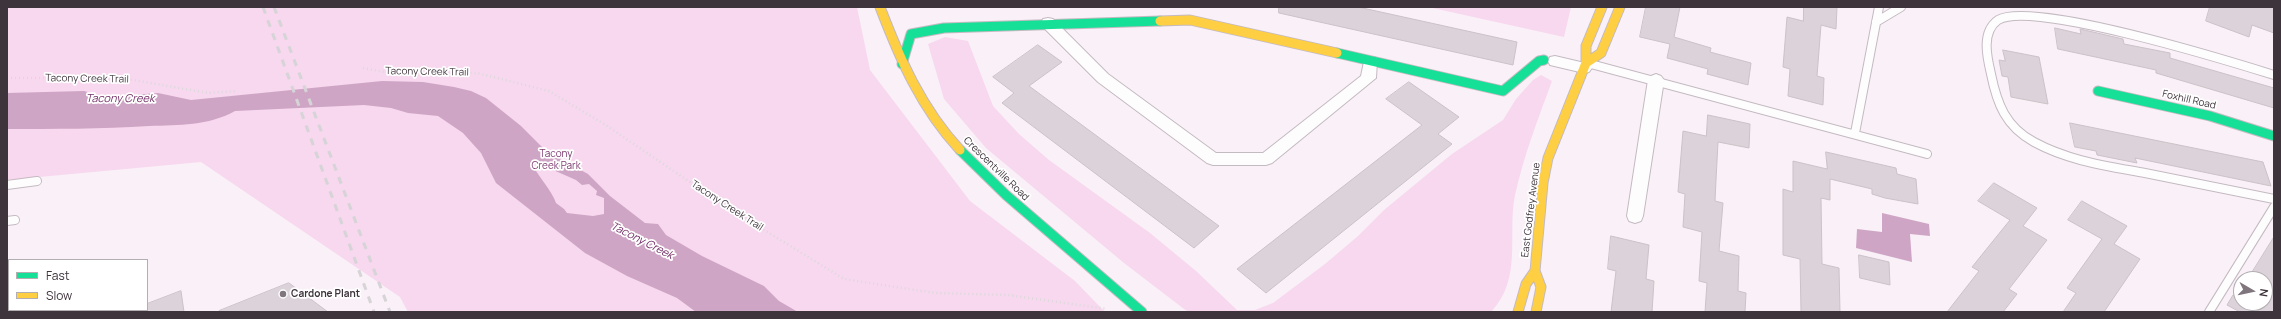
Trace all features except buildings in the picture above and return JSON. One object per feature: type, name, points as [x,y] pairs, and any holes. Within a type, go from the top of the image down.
[{"type":"street","name":"Crescentville Road","points":[[880,7],[902,64],[925,107],[953,143],[1006,195],[1140,311]]},
{"type":"street","name":"East Godfrey Avenue","points":[[1536,312],[1541,287],[1535,271],[1543,183],[1548,158],[1563,117],[1585,65],[1586,46],[1602,7]]},
{"type":"street","name":"East Godfrey Avenue","points":[[1585,65],[1601,53],[1620,7]]},
{"type":"street","points":[[902,64],[911,34],[944,28],[1048,23],[1190,20],[1503,91],[1538,61],[1550,60],[1585,65]]},
{"type":"street","points":[[1048,23],[1103,78],[1213,159],[1266,159],[1368,78],[1370,61]]},
{"type":"street","points":[[1635,216],[1656,80]]},
{"type":"street","name":"Foxhill Road","points":[[2098,90],[2210,116],[2274,136]]},
{"type":"street","name":"East Godfrey Avenue","points":[[1518,312],[1526,284],[1535,271]]},
{"type":"lane","points":[[1855,133],[1878,7]]},
{"type":"lane","points":[[1876,22],[1901,7]]},
{"type":"lane","points":[[2274,75],[2144,37],[2040,16],[2017,15],[2002,18],[1992,27],[1986,46],[1996,101],[2005,120],[2024,136],[2046,148],[2073,159],[2274,198]]},
{"type":"lane","points":[[1585,65],[1656,80],[1855,133],[1927,154]]},
{"type":"lane","points":[[7,185],[37,181]]},
{"type":"lane","points":[[2209,312],[2274,207]]},
{"type":"path","name":"Tacony Creek Trail","points":[[363,68],[390,73],[477,72],[549,91],[604,124],[730,209],[844,279],[935,293],[1008,295],[1099,308],[1102,312]]},
{"type":"path","name":"Tacony Creek Trail","points":[[7,78],[122,78],[208,93],[237,91]]},
{"type":"green space","name":"Tacony Creek Park","points":[[7,7],[857,7],[870,70],[970,201],[1075,281],[1105,312],[408,312],[400,297],[201,162],[7,180]]},
{"type":"green space","points":[[1428,7],[1571,7],[1564,37]]},
{"type":"green space","points":[[945,37],[968,41],[993,106],[1019,134],[1049,160],[1150,233],[1196,271],[1237,310],[1255,310],[1273,303],[1325,264],[1358,236],[1384,210],[1452,154],[1503,120],[1516,99],[1533,80],[1541,75],[1552,81],[1527,151],[1515,195],[1513,210],[1511,271],[1501,299],[1491,312],[1188,312],[1124,263],[986,148],[944,99],[928,44]]},
{"type":"water","name":"Tacony Creek","points":[[382,81],[423,82],[471,91],[486,98],[521,126],[546,151],[588,174],[610,196],[645,223],[658,224],[666,235],[702,256],[764,286],[779,301],[798,312],[696,312],[677,298],[627,276],[585,253],[496,183],[481,153],[463,133],[438,116],[408,113],[391,108],[364,105],[235,111],[214,120],[182,125],[7,129],[7,93],[84,91],[106,97],[158,93],[191,100]],"holes":[[[535,162],[576,180],[582,185],[589,184],[597,191],[596,195],[604,198],[604,214],[593,216],[567,213],[556,203],[532,164]]]},
{"type":"water","points":[[1882,213],[1929,224],[1930,236],[1910,234],[1912,262],[1856,248],[1857,229],[1882,232]]},
{"type":"railway","points":[[263,7],[374,312]]},
{"type":"railway","points":[[274,7],[390,312]]},
{"type":"traffic: fast","points":[[902,64],[911,34],[944,28],[1160,21]]},
{"type":"traffic: fast","points":[[1337,53],[1503,91],[1539,61],[1544,60]]},
{"type":"traffic: fast","points":[[2098,91],[2210,116],[2274,136]]},
{"type":"traffic: fast","points":[[960,150],[1006,195],[1142,312]]},
{"type":"traffic: slow","points":[[880,7],[895,46],[922,101],[933,119],[960,150]]},
{"type":"traffic: slow","points":[[1536,312],[1541,287],[1535,271],[1543,183],[1548,158],[1586,63],[1586,46],[1602,7]]},
{"type":"traffic: slow","points":[[1586,63],[1601,53],[1620,7]]},
{"type":"traffic: slow","points":[[1160,21],[1190,20],[1337,53]]},
{"type":"traffic: slow","points":[[1518,312],[1526,284],[1535,271]]},
{"type":"place","name":"Cardone Plant","points":[[283,294]]}]
